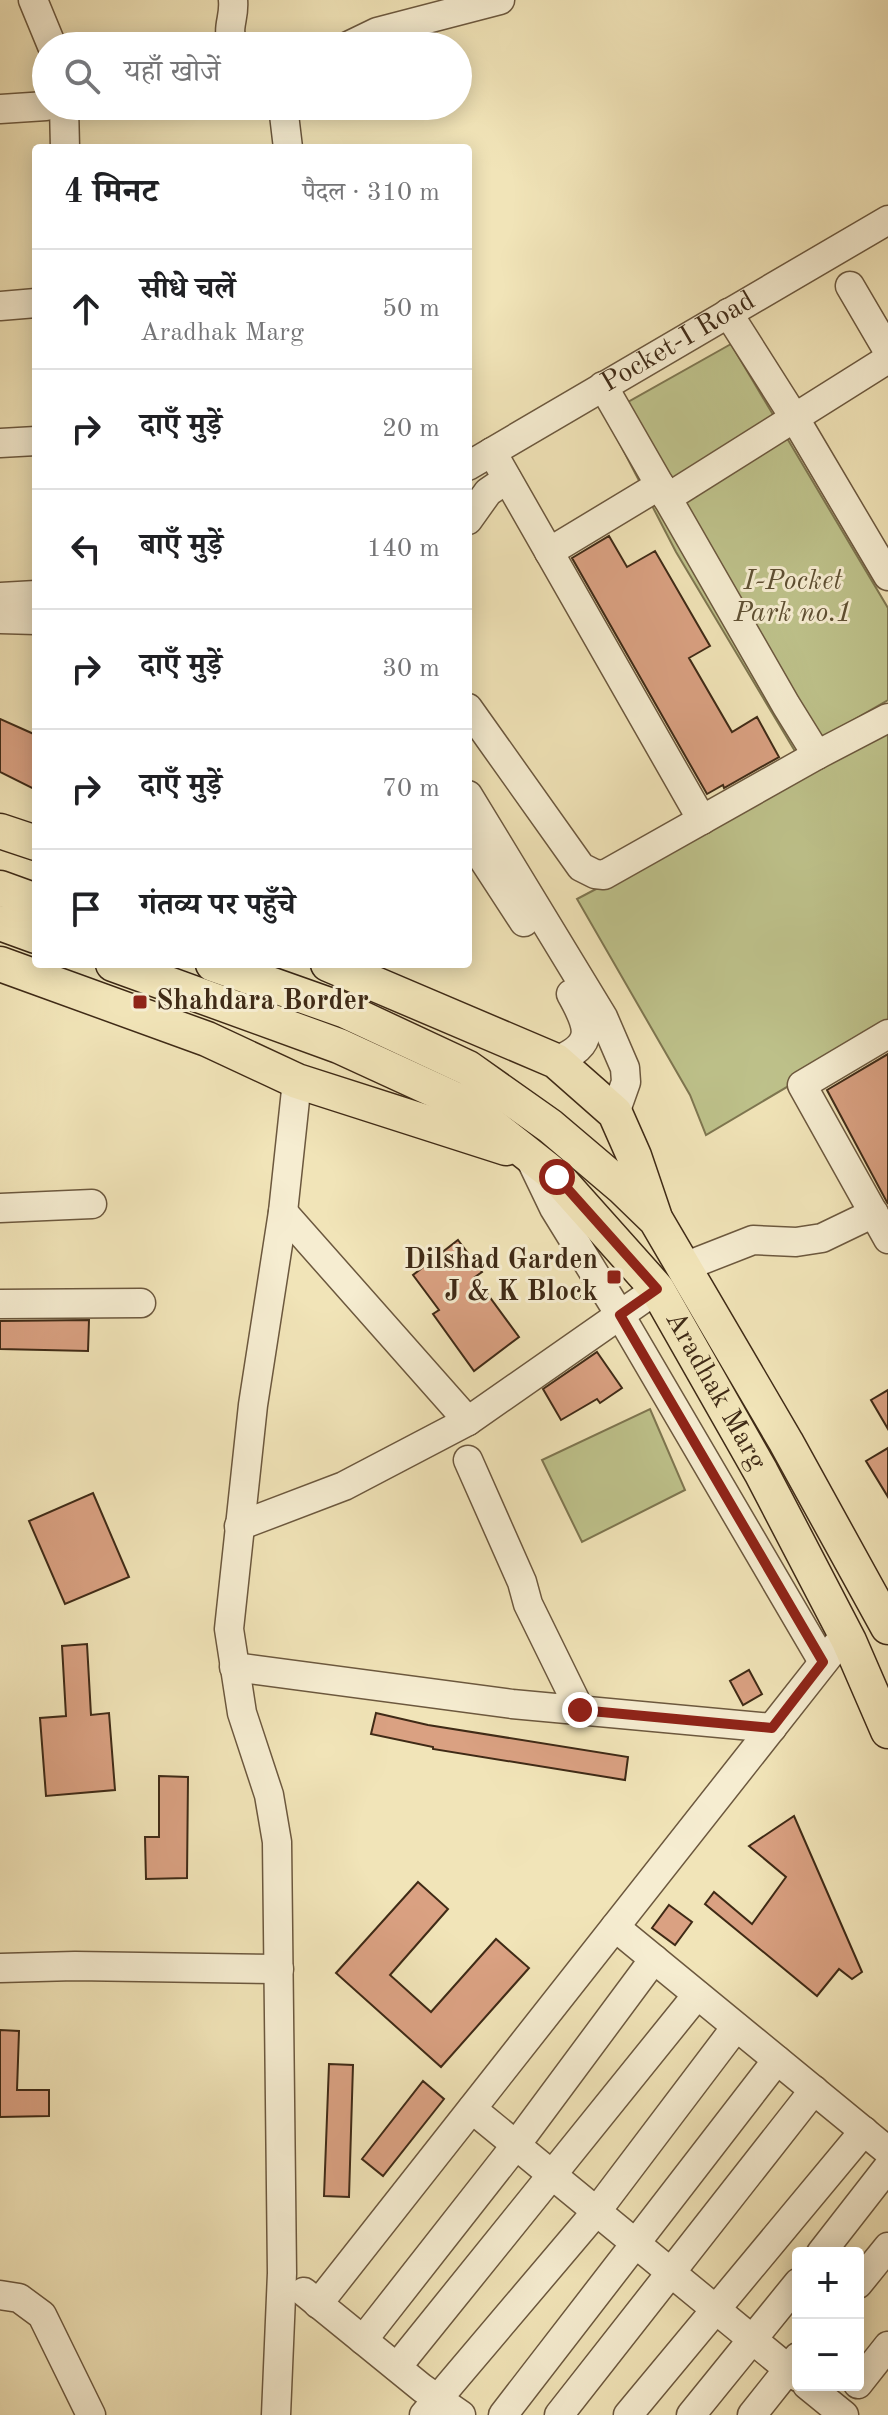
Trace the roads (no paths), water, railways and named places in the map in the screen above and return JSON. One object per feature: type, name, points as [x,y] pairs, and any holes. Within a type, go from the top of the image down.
[{"type":"main road","points":[[0,831],[32,842]]},
{"type":"main road","points":[[0,888],[32,900]]},
{"type":"main road","points":[[0,923],[32,935]]},
{"type":"main road","points":[[0,964],[207,1039],[297,1081],[529,1156]]},
{"type":"main road","name":"Aradhak Marg","points":[[124,968],[339,1046],[463,1103],[557,1177],[657,1289],[761,1472],[845,1635],[888,1731]]},
{"type":"main road","name":"Aradhak Marg","points":[[224,968],[346,1011],[468,1068],[550,1126],[656,1220]]},
{"type":"main road","name":"Aradhak Marg","points":[[337,968],[556,1061],[615,1113],[656,1220],[786,1442],[885,1622]]},
{"type":"main road","points":[[819,1584],[843,1598],[868,1638],[876,1639],[885,1622]]},
{"type":"street","points":[[33,0],[46,32]]},
{"type":"street","points":[[228,32],[233,0]]},
{"type":"street","points":[[377,32],[500,0]]},
{"type":"street","points":[[0,109],[32,107]]},
{"type":"street","points":[[64,120],[65,144]]},
{"type":"street","points":[[285,120],[288,144]]},
{"type":"street","name":"Pocket-I Road","points":[[480,459],[888,220]]},
{"type":"street","points":[[850,286],[888,351]]},
{"type":"street","points":[[0,306],[32,303]]},
{"type":"street","points":[[728,313],[888,576]]},
{"type":"street","points":[[549,552],[664,492],[888,359]]},
{"type":"street","points":[[603,386],[817,755]]},
{"type":"street","points":[[0,443],[32,441]]},
{"type":"street","points":[[480,459],[507,479],[702,820]]},
{"type":"street","points":[[472,514],[488,492],[507,479]]},
{"type":"street","points":[[0,597],[32,595]]},
{"type":"street","points":[[0,619],[32,620]]},
{"type":"street","points":[[472,714],[581,867],[604,875],[888,718]]},
{"type":"street","points":[[472,802],[594,1021]]},
{"type":"street","points":[[472,842],[625,1068],[626,1082],[615,1113]]},
{"type":"street","points":[[556,1061],[573,1054],[583,1045],[594,1021]]},
{"type":"street","points":[[888,1034],[802,1085],[888,1239]]},
{"type":"street","points":[[276,2415],[282,2273],[277,1842],[269,1795],[242,1713],[229,1629],[253,1405],[283,1212],[297,1081]]},
{"type":"street","points":[[529,1156],[554,1208],[823,1662]]},
{"type":"street","points":[[0,1208],[92,1204]]},
{"type":"street","points":[[283,1212],[468,1421]]},
{"type":"street","points":[[684,1267],[753,1240],[796,1242],[822,1238],[874,1213]]},
{"type":"street","points":[[239,1526],[344,1486],[468,1421],[657,1289]]},
{"type":"street","points":[[0,1304],[141,1303]]},
{"type":"street","points":[[468,1460],[522,1582],[528,1604],[580,1710]]},
{"type":"street","points":[[318,2304],[845,1635]]},
{"type":"street","points":[[234,1667],[512,1704],[772,1728]]},
{"type":"street","points":[[615,1927],[888,2151]]},
{"type":"street","points":[[363,2340],[516,2145],[654,1959]]},
{"type":"street","points":[[0,1968],[279,1969]]},
{"type":"street","points":[[397,2367],[697,1995]]},
{"type":"street","points":[[282,2273],[397,2367],[441,2410],[736,2027]]},
{"type":"street","points":[[503,2415],[777,2060]]},
{"type":"street","points":[[559,2415],[814,2090]]},
{"type":"street","points":[[472,2109],[753,2340],[792,2368]]},
{"type":"street","points":[[628,2415],[864,2131]]},
{"type":"street","points":[[826,2247],[888,2167]]},
{"type":"street","points":[[864,2277],[888,2247]]},
{"type":"street","points":[[691,2415],[792,2291]]},
{"type":"street","points":[[0,2295],[19,2298],[42,2315],[91,2415]]},
{"type":"street","points":[[864,2376],[888,2346]]},
{"type":"street","points":[[752,2415],[792,2378]]},
{"type":"street","points":[[817,2391],[838,2413],[853,2391]]},
{"type":"place","name":"Shahdara Border","points":[[140,1002]]},
{"type":"place","name":"Dilshad Garden J & K Block","points":[[614,1277]]},
{"type":"park label","name":"I-Pocket Park no.1","points":[[793,598]]}]
